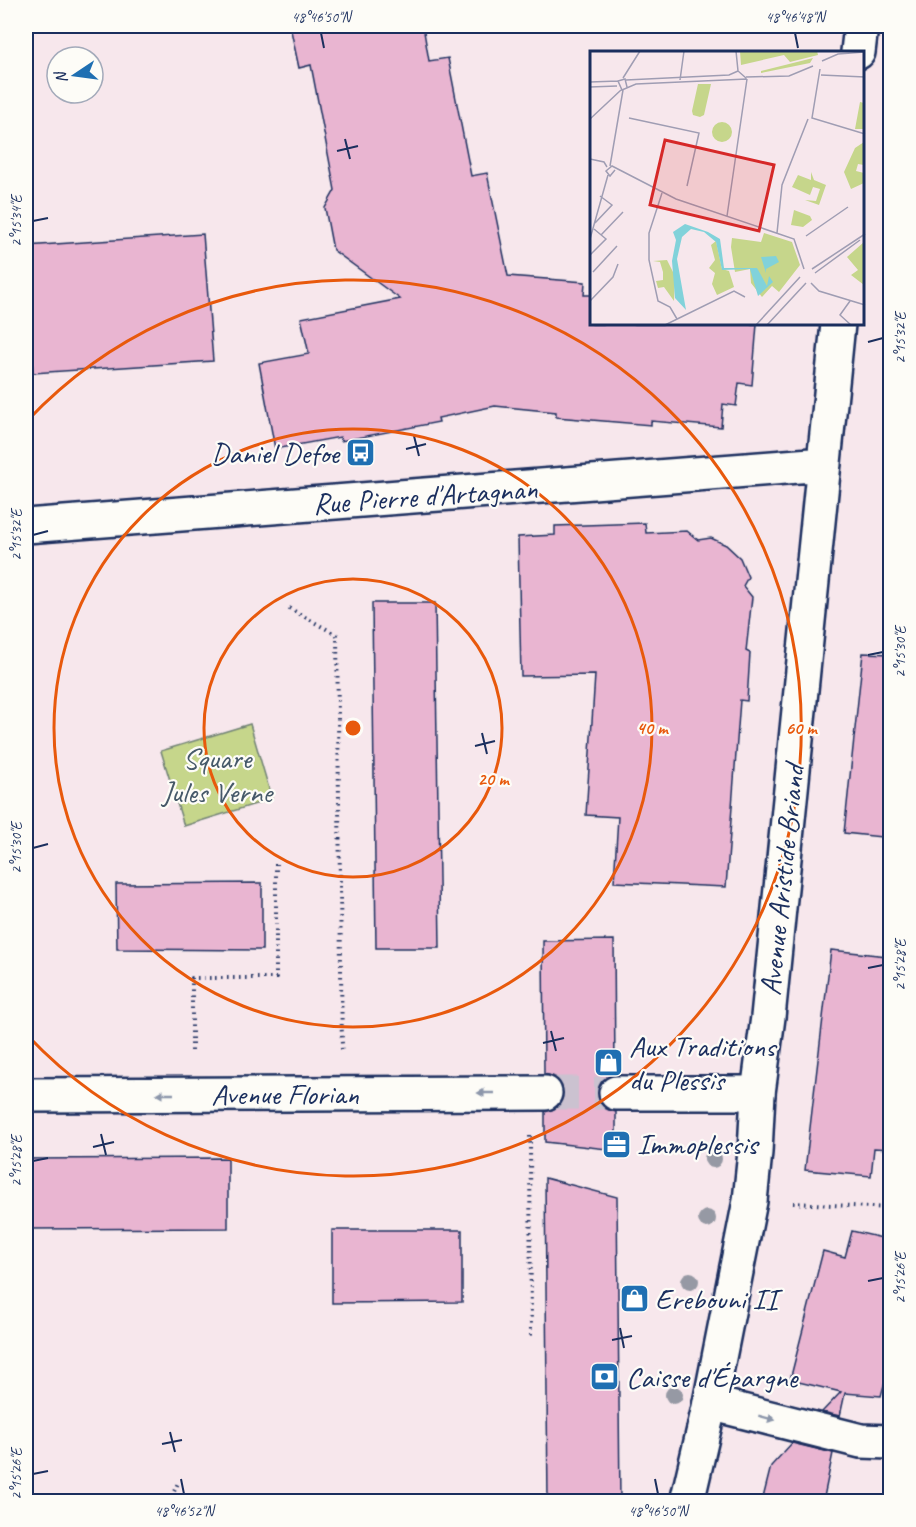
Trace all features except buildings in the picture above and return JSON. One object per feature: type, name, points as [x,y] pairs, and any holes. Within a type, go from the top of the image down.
[{"type":"street","points":[[858,51],[861,26]]},
{"type":"street","name":"Avenue Aristide Briand","points":[[687,1502],[710,1403],[750,1201],[758,1093],[768,1017],[838,326]]},
{"type":"street","name":"Rue Pierre d'Artagnan","points":[[26,526],[824,464]]},
{"type":"street","name":"Avenue Florian","points":[[26,1095],[537,1093]]},
{"type":"street","points":[[616,1093],[758,1093]]},
{"type":"street","points":[[710,1403],[861,1441],[891,1442]]},
{"type":"path","points":[[884,393],[891,393]]},
{"type":"path","points":[[290,608],[337,635],[343,1094]]},
{"type":"path","points":[[192,1051],[192,978],[276,978],[276,864]]},
{"type":"path","points":[[531,1339],[537,1093]]},
{"type":"path","points":[[750,1201],[891,1208]]},
{"type":"path","points":[[169,1502],[179,1481]]},
{"type":"green space","name":"Square Jules Verne","points":[[250,724],[272,799],[184,826],[161,751]]},
{"type":"tunnel","points":[[545,1093],[616,1093]]},
{"type":"place","name":"Daniel Defoe","points":[[360,453]]},
{"type":"place","name":"Aux Traditions du Plessis","points":[[608,1063]]},
{"type":"place","name":"Immoplessis","points":[[616,1144]]},
{"type":"place","name":"Erebouni II","points":[[634,1299]]},
{"type":"place","name":"Caisse d'Épargne","points":[[605,1377]]}]
